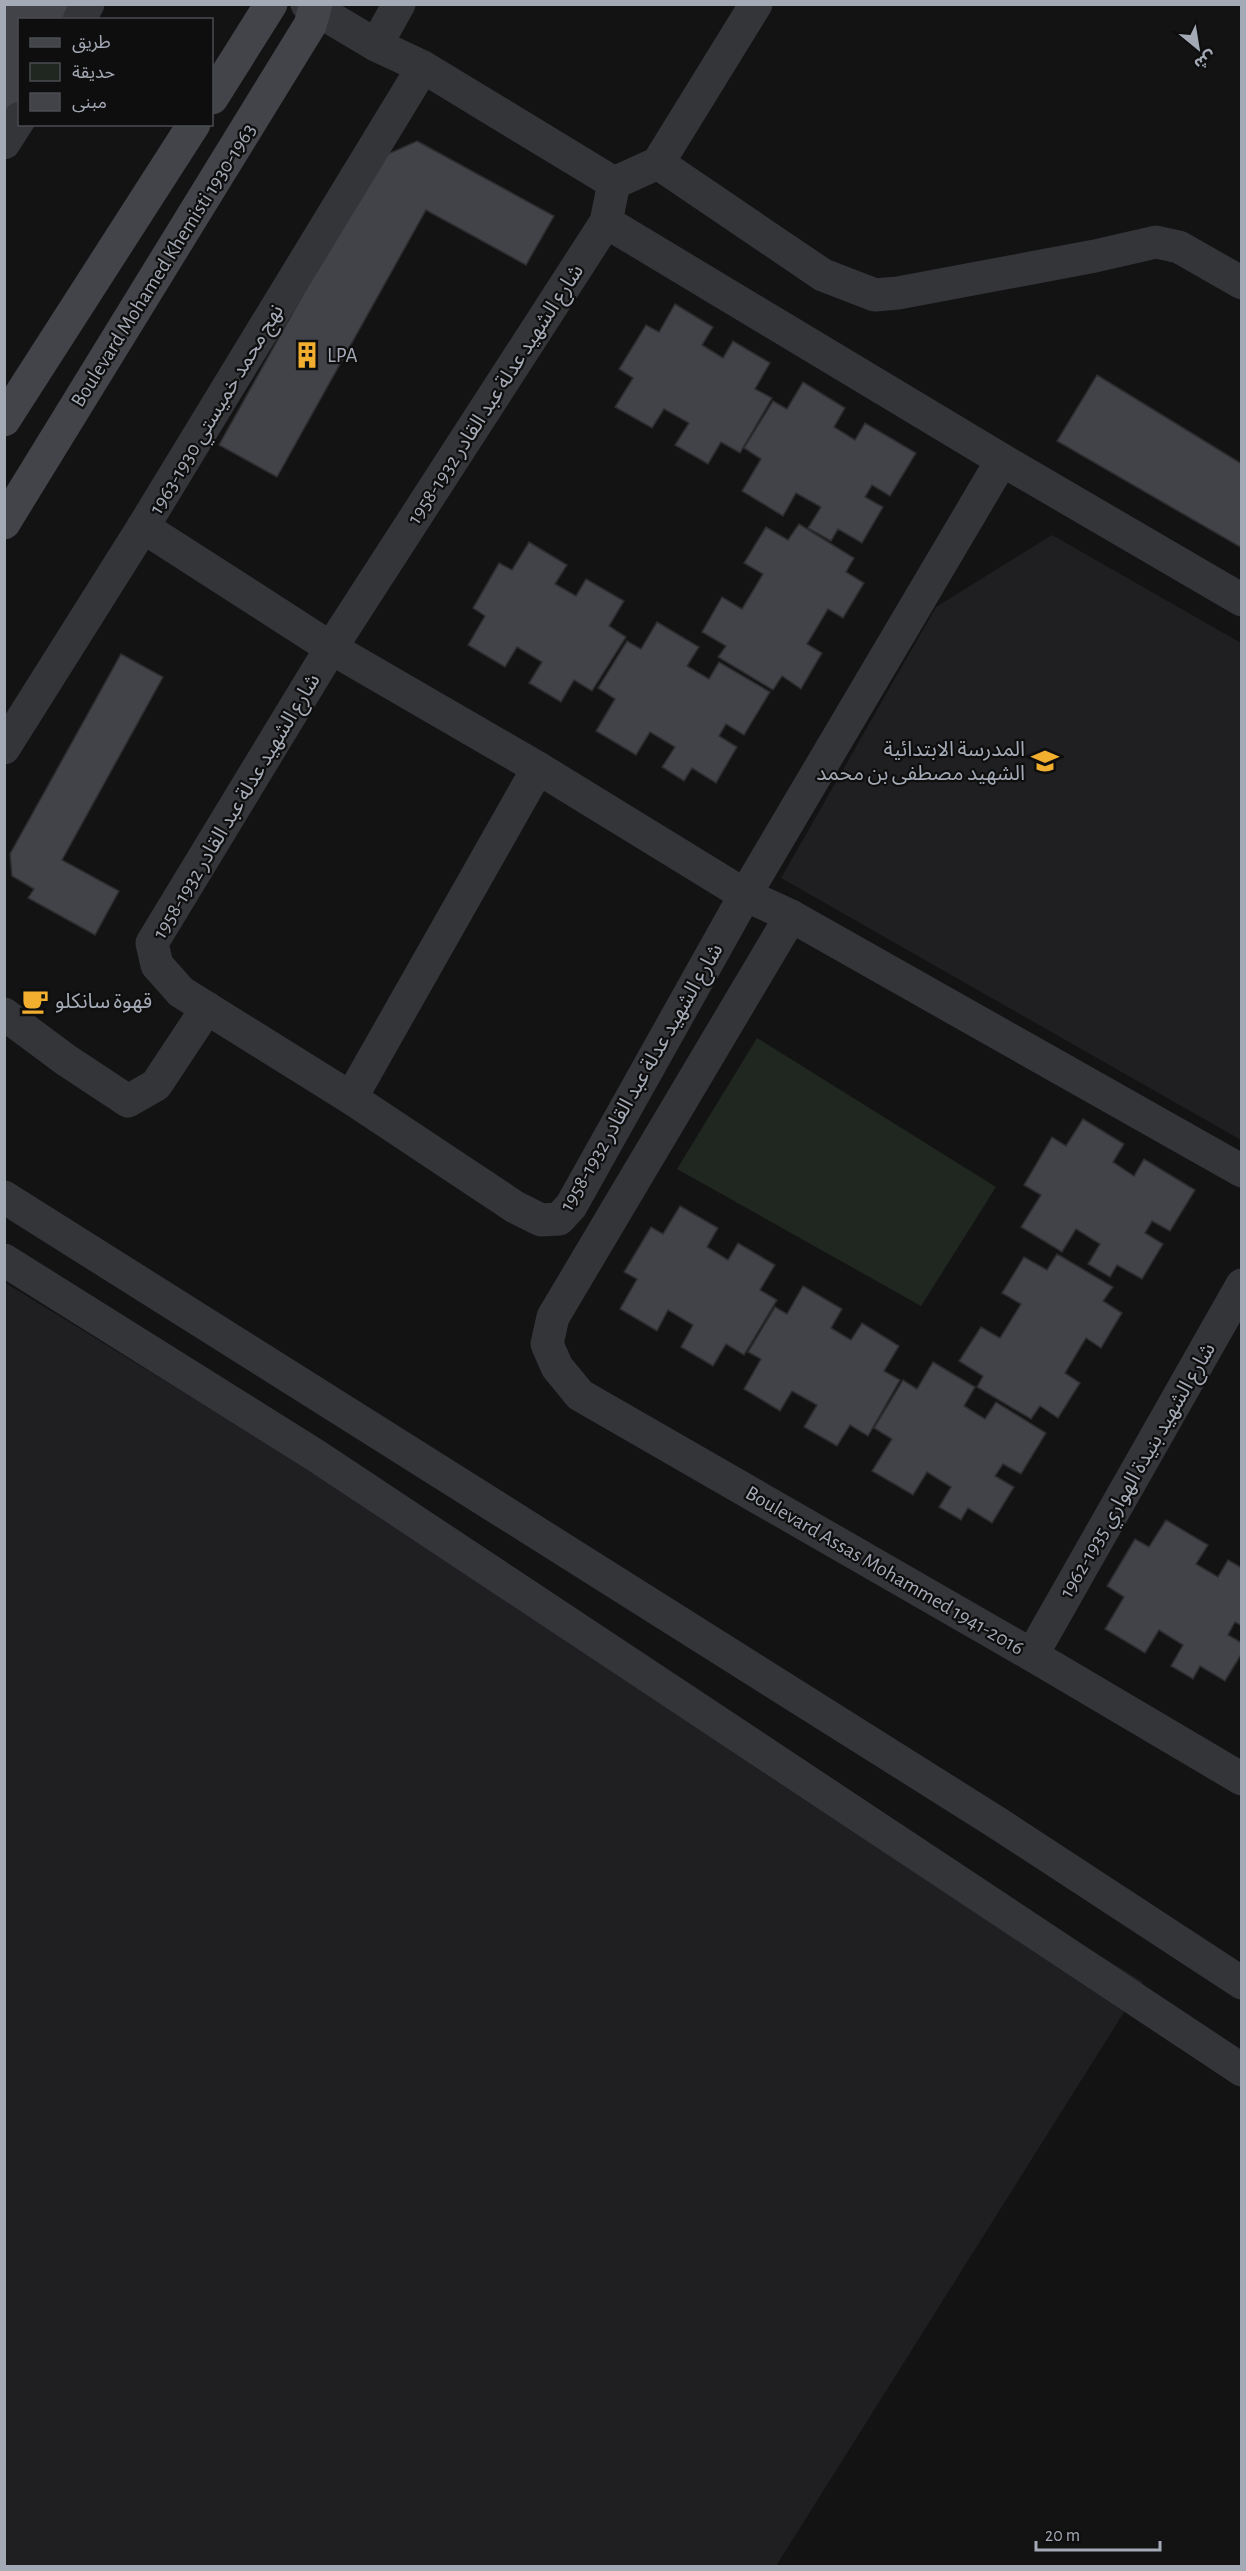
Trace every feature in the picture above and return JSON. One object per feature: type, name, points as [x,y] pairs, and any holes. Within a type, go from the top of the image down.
[{"type":"main road","points":[[213,96],[271,4]]},
{"type":"main road","name":"Boulevard Mohamed Khemisti 1930-1963","points":[[4,523],[310,26],[312,6]]},
{"type":"main road","points":[[4,420],[193,126]]},
{"type":"street","points":[[80,18],[88,4]]},
{"type":"street","points":[[376,45],[399,4]]},
{"type":"street","points":[[312,6],[376,45],[423,68],[614,183],[658,164],[756,4]]},
{"type":"street","name":"نهج محمد خميستي 1930-1963","points":[[4,748],[143,527],[423,68]]},
{"type":"street","points":[[4,143],[18,121]]},
{"type":"street","points":[[658,164],[823,275],[875,295],[898,293],[1084,258],[1156,242],[1179,247],[1242,283]]},
{"type":"street","name":"شارع الشهيد عدلة عبد القادر 1932-1958","points":[[614,183],[606,222],[331,648],[152,943],[157,965],[181,992],[351,1098],[515,1208],[541,1220],[559,1219],[571,1206],[745,895]]},
{"type":"street","points":[[606,222],[1002,460],[1242,600]]},
{"type":"street","points":[[745,895],[1002,460]]},
{"type":"street","points":[[143,527],[331,648],[537,768],[745,895],[791,916],[1242,1171]]},
{"type":"street","points":[[351,1098],[537,768]]},
{"type":"street","name":"Boulevard Assas Mohammed 1941-2016","points":[[791,916],[553,1317],[547,1344],[557,1367],[580,1395],[1032,1655],[1242,1779]]},
{"type":"street","points":[[4,1014],[66,1060],[128,1101],[156,1085],[207,1008]]},
{"type":"street","points":[[4,1197],[999,1824],[1242,1983]]},
{"type":"street","points":[[4,1260],[315,1455],[1242,2070]]},
{"type":"street","name":"شارع الشهيد بنيدة الهواري 1935-1962","points":[[1032,1655],[1242,1285]]},
{"type":"shaded area","name":"المدرسة الابتدائية الشهيد مصطفى بن محمد","points":[[1052,535],[1241,643],[1241,1140],[781,878],[936,607]]},
{"type":"shaded area","points":[[4,1282],[1143,1982],[776,2566],[5,2566]]},
{"type":"green space","points":[[757,1038],[996,1187],[921,1306],[677,1169]]},
{"type":"building","points":[[4,4],[76,4],[69,18],[18,18],[18,105],[4,128]]},
{"type":"building","name":"LPA","points":[[417,141],[554,216],[526,265],[426,210],[277,477],[219,445],[379,158]]},
{"type":"building","points":[[675,304],[713,327],[702,345],[723,358],[733,341],[770,363],[755,389],[772,398],[740,453],[721,442],[708,464],[675,445],[689,423],[664,409],[652,428],[615,407],[633,378],[619,369],[646,325],[659,332]]},
{"type":"building","points":[[1097,375],[1242,464],[1242,548],[1057,441]]},
{"type":"building","points":[[803,382],[845,408],[834,427],[855,440],[865,423],[916,453],[890,496],[872,485],[865,497],[883,507],[862,543],[838,529],[831,541],[808,528],[821,507],[796,493],[783,516],[742,491],[761,459],[744,448],[773,401],[787,409]]},
{"type":"building","points":[[799,524],[854,558],[846,572],[864,583],[843,618],[828,609],[807,644],[822,653],[801,689],[782,676],[773,690],[718,657],[726,646],[702,632],[722,597],[742,609],[763,574],[744,563],[766,527],[788,540]]},
{"type":"building","points":[[529,542],[567,565],[555,584],[576,596],[586,579],[624,601],[609,626],[626,637],[592,691],[574,680],[561,702],[529,683],[542,662],[517,647],[505,667],[468,645],[485,616],[473,608],[499,563],[512,570]]},
{"type":"building","points":[[657,622],[699,647],[687,666],[709,679],[719,662],[770,692],[744,735],[726,724],[719,736],[737,747],[716,783],[692,768],[684,781],[662,767],[675,747],[650,732],[636,755],[596,731],[615,699],[598,688],[627,641],[641,649]]},
{"type":"building","points":[[121,654],[163,677],[62,860],[119,891],[95,935],[28,898],[34,889],[12,876],[10,854]]},
{"type":"building","points":[[1083,1119],[1124,1144],[1113,1162],[1134,1176],[1144,1159],[1195,1190],[1170,1231],[1152,1221],[1145,1233],[1163,1244],[1142,1279],[1117,1265],[1110,1277],[1088,1264],[1100,1244],[1076,1229],[1062,1252],[1021,1227],[1041,1195],[1024,1185],[1052,1137],[1066,1146]]},
{"type":"building","points":[[680,1206],[718,1228],[707,1247],[728,1260],[738,1243],[775,1265],[760,1290],[777,1300],[744,1355],[726,1344],[713,1366],[681,1347],[693,1325],[668,1310],[657,1331],[620,1309],[637,1279],[624,1272],[651,1227],[663,1234]]},
{"type":"building","points":[[1057,1254],[1113,1287],[1103,1301],[1122,1313],[1101,1348],[1086,1338],[1065,1373],[1080,1383],[1058,1418],[1040,1406],[1031,1419],[977,1387],[983,1376],[959,1361],[981,1327],[1000,1338],[1021,1304],[1002,1293],[1024,1257],[1047,1270]]},
{"type":"building","points":[[803,1286],[842,1309],[831,1328],[851,1340],[862,1323],[899,1346],[884,1371],[900,1380],[868,1436],[850,1425],[837,1446],[804,1427],[817,1405],[792,1391],[780,1411],[744,1389],[761,1359],[748,1352],[775,1307],[787,1314]]},
{"type":"building","points":[[933,1362],[975,1387],[964,1406],[985,1419],[996,1402],[1046,1433],[1021,1474],[1003,1464],[995,1476],[1014,1487],[992,1523],[968,1508],[961,1520],[939,1507],[951,1487],[927,1472],[913,1495],[872,1471],[892,1439],[874,1428],[903,1380],[917,1389]]},
{"type":"building","points":[[1166,1520],[1208,1545],[1196,1564],[1218,1577],[1228,1560],[1242,1568],[1242,1626],[1235,1622],[1228,1635],[1242,1643],[1242,1653],[1225,1681],[1200,1666],[1193,1679],[1171,1666],[1183,1645],[1159,1630],[1145,1653],[1105,1629],[1124,1597],[1107,1586],[1135,1539],[1149,1547]]},
{"type":"place","name":"LPA","points":[[307,355]]},
{"type":"place","name":"المدرسة الابتدائية الشهيد مصطفى بن محمد","points":[[1045,761]]},
{"type":"place","name":"قهوة سانكلو","points":[[35,1001]]}]
